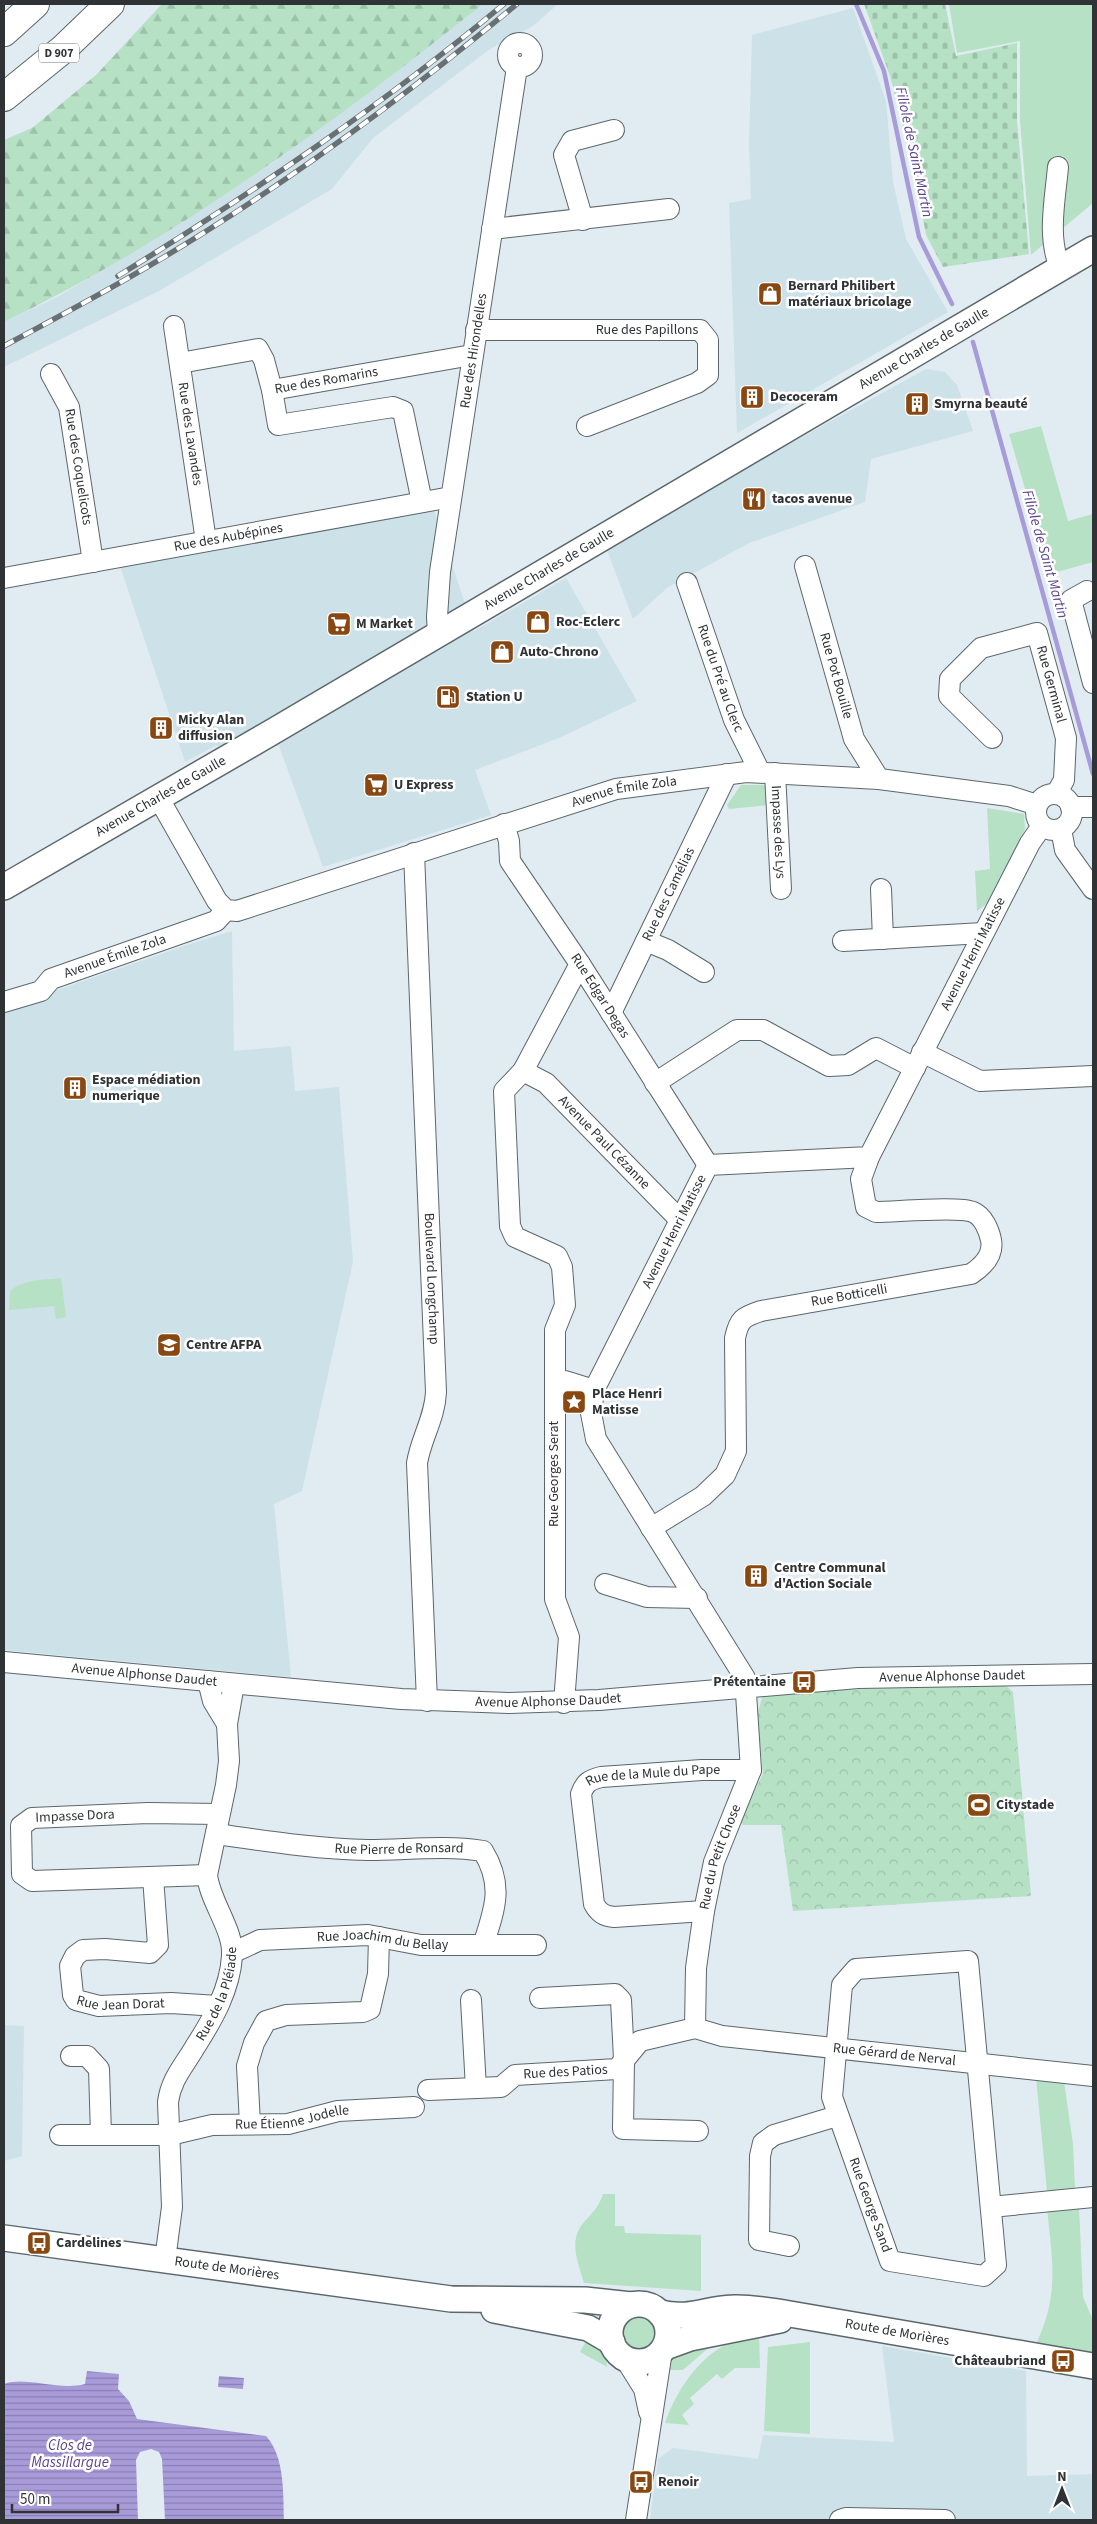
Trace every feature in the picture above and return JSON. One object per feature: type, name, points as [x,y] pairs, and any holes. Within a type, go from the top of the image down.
[{"type":"highway","points":[[4,32],[35,4]]},
{"type":"highway","name":"D 907","points":[[4,97],[62,50],[110,4]]},
{"type":"main road","name":"Avenue Charles de Gaulle","points":[[4,887],[1093,249]]},
{"type":"main road","name":"Route de Morières","points":[[4,2238],[451,2298],[585,2300],[631,2305]]},
{"type":"main road","name":"Route de Morières","points":[[451,2298],[487,2309],[588,2328],[618,2350]]},
{"type":"main road","points":[[631,2305],[646,2305],[660,2313],[668,2329],[663,2349],[656,2356],[640,2362],[618,2350],[612,2324],[623,2309],[631,2305]]},
{"type":"main road","name":"Route de Morières","points":[[660,2313],[674,2316],[692,2316],[734,2308],[784,2312],[820,2320],[1093,2366]]},
{"type":"main road","name":"Route de Morières","points":[[663,2349],[690,2338],[769,2321],[820,2320]]},
{"type":"street","name":"Rue des Hirondelles","points":[[438,634],[437,617],[440,572],[517,67]]},
{"type":"street","points":[[583,220],[564,155],[572,141],[614,130]]},
{"type":"street","points":[[1058,167],[1052,234],[1055,256],[1060,268]]},
{"type":"street","points":[[492,229],[669,209]]},
{"type":"street","name":"Rue des Lavandes","points":[[174,326],[206,541]]},
{"type":"street","name":"Rue des Papillons","points":[[476,330],[700,330],[708,340],[708,375],[697,383],[588,426]]},
{"type":"street","name":"Rue des Romarins","points":[[180,364],[258,349],[264,360],[272,390],[472,355]]},
{"type":"street","name":"Rue des Coquelicots","points":[[51,374],[69,407],[93,562]]},
{"type":"street","points":[[272,390],[278,425],[393,407],[403,411],[422,502]]},
{"type":"street","name":"Rue des Aubépines","points":[[4,578],[451,497]]},
{"type":"street","name":"Rue Pot Bouille","points":[[805,566],[854,739],[879,779]]},
{"type":"street","name":"Rue du Pré au Clerc","points":[[687,583],[734,720],[767,773]]},
{"type":"street","points":[[1087,592],[1072,600],[1093,683]]},
{"type":"street","name":"Rue Germinal","points":[[992,738],[949,696],[950,679],[981,648],[1037,633],[1066,738],[1064,780],[1056,794]]},
{"type":"street","name":"Avenue Émile Zola","points":[[4,1002],[41,991],[52,979],[216,921],[226,910],[237,911],[260,905],[414,853],[616,789],[727,774],[767,773],[879,779],[1009,796],[1037,805]]},
{"type":"street","name":"Impasse des Lys","points":[[767,773],[781,889]]},
{"type":"street","name":"Rue des Camélias","points":[[611,1013],[727,774]]},
{"type":"street","points":[[1051,827],[1071,817],[1071,807],[1066,798],[1056,794],[1044,796],[1037,805],[1036,816],[1051,827],[1093,889]]},
{"type":"street","points":[[158,797],[217,901],[226,910]]},
{"type":"street","points":[[1071,807],[1093,807]]},
{"type":"street","name":"Rue Edgar Degas","points":[[504,824],[510,861],[580,964],[708,1166]]},
{"type":"street","name":"Avenue Henri Matisse","points":[[746,1688],[745,1678],[741,1671],[596,1439],[591,1413],[594,1390],[708,1166],[869,1157],[1030,843],[1051,827]]},
{"type":"street","name":"Boulevard Longchamp","points":[[414,853],[436,1392],[433,1417],[420,1445],[417,1462],[427,1701]]},
{"type":"street","points":[[881,890],[883,939]]},
{"type":"street","points":[[842,942],[983,934]]},
{"type":"street","points":[[646,941],[668,950],[704,972]]},
{"type":"street","name":"Rue Georges Serat","points":[[564,1703],[569,1637],[555,1598],[555,1330],[565,1305],[562,1267],[557,1256],[515,1237],[510,1226],[504,1091],[523,1071],[580,964]]},
{"type":"street","points":[[655,1083],[737,1030],[763,1030],[829,1066],[848,1065],[876,1048],[919,1060],[980,1081],[1093,1076]]},
{"type":"street","name":"Avenue Paul Cézanne","points":[[523,1071],[546,1083],[680,1220]]},
{"type":"street","name":"Rue Botticelli","points":[[651,1528],[703,1496],[725,1475],[736,1451],[735,1338],[738,1325],[746,1317],[760,1311],[971,1274],[982,1266],[989,1256],[992,1247],[989,1231],[983,1221],[973,1212],[958,1210],[876,1212],[866,1207],[861,1179],[869,1157]]},
{"type":"street","points":[[555,1381],[565,1381],[594,1390]]},
{"type":"street","points":[[604,1584],[646,1597],[697,1598]]},
{"type":"street","name":"Avenue Alphonse Daudet","points":[[4,1662],[427,1701],[564,1703],[858,1678],[1093,1674]]},
{"type":"street","name":"Rue de la Pléiade","points":[[208,1681],[213,1701],[227,1724]]},
{"type":"street","name":"Rue de la Pléiade","points":[[165,2260],[172,2207],[168,2102],[170,2086],[196,2046],[227,1988],[232,1953],[225,1926],[209,1890],[208,1875],[229,1762],[227,1724],[234,1684]]},
{"type":"street","name":"Rue du Petit Chose","points":[[694,2028],[696,1968],[704,1911],[714,1862],[751,1770],[746,1688]]},
{"type":"street","name":"Rue de la Mule du Pape","points":[[704,1911],[614,1917],[604,1916],[598,1910],[594,1904],[582,1794],[583,1788],[589,1780],[602,1777],[702,1770],[751,1770]]},
{"type":"street","name":"Impasse Dora","points":[[208,1875],[32,1881],[22,1874],[21,1826],[32,1818],[148,1813],[219,1814]]},
{"type":"street","name":"Rue Pierre de Ronsard","points":[[216,1834],[312,1848],[369,1850],[457,1847],[483,1851],[492,1866],[497,1890],[493,1915],[483,1946]]},
{"type":"street","name":"Rue Jean Dorat","points":[[153,1877],[158,1944],[150,1953],[105,1949],[83,1950],[75,1956],[70,1966],[73,1995],[76,2000],[99,2006],[171,2003],[218,2006]]},
{"type":"street","name":"Rue Joachim du Bellay","points":[[232,1953],[260,1940],[368,1935],[421,1945],[536,1945]]},
{"type":"street","points":[[250,2124],[247,2066],[254,2043],[266,2021],[286,2015],[363,2012],[370,2009],[378,1974],[379,1937]]},
{"type":"street","name":"Rue George Sand","points":[[968,1961],[996,2265],[984,2276],[890,2261],[837,2116],[832,2097],[836,2048],[842,1985],[856,1969],[968,1961]]},
{"type":"street","name":"Rue des Patios","points":[[540,1998],[615,1994],[621,2000],[624,2059],[623,2128],[698,2131]]},
{"type":"street","points":[[471,2000],[476,2088]]},
{"type":"street","name":"Rue Gérard de Nerval","points":[[694,2028],[722,2036],[1093,2076]]},
{"type":"street","name":"Rue des Patios","points":[[428,2090],[501,2087],[515,2075],[617,2069],[640,2041],[694,2028]]},
{"type":"street","points":[[71,2056],[86,2056],[99,2069],[101,2135]]},
{"type":"street","name":"Rue Étienne Jodelle","points":[[60,2135],[170,2135],[212,2125],[288,2124],[338,2111],[414,2107]]},
{"type":"street","points":[[789,2246],[759,2240],[760,2156],[763,2143],[774,2135],[837,2116]]},
{"type":"street","points":[[991,2207],[1093,2197]]},
{"type":"street","points":[[636,2520],[663,2349]]},
{"type":"street","points":[[618,2350],[644,2389],[648,2403],[650,2426]]},
{"type":"street","points":[[840,2520],[846,2518],[945,2520]]},
{"type":"shaded area","points":[[483,4],[558,4],[533,26],[490,49],[373,138],[332,189],[159,291],[4,367],[4,322],[57,297],[166,232],[273,163]]},
{"type":"shaded area","points":[[853,8],[886,101],[893,182],[906,239],[948,312],[737,433],[729,203],[751,199],[749,144],[752,35]]},
{"type":"shaded area","points":[[926,369],[945,372],[957,385],[973,431],[871,459],[865,502],[749,543],[667,588],[633,619],[607,550],[722,481]]},
{"type":"shaded area","points":[[434,510],[474,631],[566,578],[637,701],[559,738],[475,770],[491,815],[323,867],[279,746],[215,746],[185,762],[120,566]]},
{"type":"shaded area","name":"Centre AFPA","points":[[232,931],[234,1051],[291,1046],[295,1091],[339,1087],[353,1262],[302,1491],[274,1504],[291,1677],[4,1650],[4,1006]]},
{"type":"shaded area","points":[[4,2025],[24,2026],[22,2156],[4,2161]]},
{"type":"shaded area","points":[[882,2346],[1026,2371],[1027,2476],[1093,2474],[1093,2520],[650,2520],[658,2459],[673,2448],[758,2459],[763,2435],[894,2442]]},
{"type":"green space","points":[[162,4],[483,4],[311,135],[192,216],[68,289],[4,322],[4,140],[32,128],[96,75]]},
{"type":"green space","points":[[864,4],[945,4],[956,56],[1017,43],[1017,120],[1029,254],[943,267],[926,235],[913,165],[890,76]]},
{"type":"green space","points":[[949,4],[1093,4],[1093,203],[1031,255],[1020,121],[1020,41],[957,53]]},
{"type":"green space","points":[[1041,426],[1068,521],[1093,514],[1093,562],[1050,574],[1009,434]]},
{"type":"green space","points":[[741,785],[769,785],[769,805],[729,809],[727,805]]},
{"type":"green space","points":[[987,808],[1024,814],[1025,829],[990,901],[977,911],[975,871],[990,869]]},
{"type":"green space","points":[[61,1278],[66,1317],[56,1319],[54,1306],[9,1310],[10,1291],[15,1287],[34,1281]]},
{"type":"green space","points":[[1002,1682],[1013,1692],[1031,1896],[793,1911],[781,1825],[743,1825],[739,1821],[763,1774],[757,1715],[763,1694]]},
{"type":"green space","points":[[1036,2077],[1064,2081],[1073,2144],[1075,2190],[1047,2192]]},
{"type":"green space","points":[[603,2194],[615,2194],[615,2226],[624,2226],[625,2233],[701,2235],[701,2291],[584,2283],[575,2247],[577,2233],[596,2208]]},
{"type":"green space","points":[[1079,2206],[1083,2297],[1093,2320],[1093,2353],[1036,2344],[1049,2309],[1051,2293],[1052,2261],[1047,2208]]},
{"type":"green space","points":[[640,2314],[653,2320],[659,2333],[653,2346],[640,2352],[627,2346],[621,2333],[627,2320]]},
{"type":"green space","points":[[759,2331],[760,2368],[735,2368],[722,2379],[717,2374],[690,2398],[694,2404],[682,2415],[689,2425],[665,2423],[680,2390],[704,2361],[736,2339]]},
{"type":"green space","points":[[590,2334],[603,2348],[607,2367],[580,2352]]},
{"type":"green space","points":[[810,2342],[810,2434],[764,2431],[768,2347]]},
{"type":"green space","points":[[712,2345],[683,2370],[669,2370],[667,2363],[672,2354]]},
{"type":"water","name":"Clos de Massillargue","points":[[87,2371],[119,2374],[118,2389],[129,2401],[137,2419],[266,2436],[277,2454],[280,2465],[284,2520],[165,2520],[162,2459],[159,2452],[151,2449],[140,2452],[136,2460],[138,2520],[4,2520],[4,2384],[22,2382],[75,2386],[85,2384]]},
{"type":"water","points":[[219,2376],[244,2378],[243,2389],[218,2387]]},
{"type":"waterway","name":"Filiole de Saint Martin","points":[[856,4],[884,71],[919,237],[952,304]]},
{"type":"waterway","name":"Filiole de Saint Martin","points":[[973,342],[1093,774]]},
{"type":"railway","points":[[118,276],[218,213],[316,147],[364,113],[504,4]]},
{"type":"railway","points":[[4,346],[183,246],[248,204],[366,122],[443,64],[517,4]]},
{"type":"place","name":"Bernard Philibert matériaux bricolage","points":[[770,294]]},
{"type":"place","name":"Decoceram","points":[[752,397]]},
{"type":"place","name":"Smyrna beauté","points":[[917,404]]},
{"type":"place","name":"tacos avenue","points":[[754,499]]},
{"type":"place","name":"Roc-Eclerc","points":[[538,622]]},
{"type":"place","name":"M Market","points":[[339,624]]},
{"type":"place","name":"Auto-Chrono","points":[[502,652]]},
{"type":"place","name":"Station U","points":[[448,697]]},
{"type":"place","name":"Micky Alan diffusion","points":[[161,728]]},
{"type":"place","name":"U Express","points":[[376,785]]},
{"type":"place","name":"Espace médiation numerique","points":[[75,1088]]},
{"type":"place","name":"Centre AFPA","points":[[169,1345]]},
{"type":"place","name":"Place Henri Matisse","points":[[574,1402]]},
{"type":"place","name":"Centre Communal d'Action Sociale","points":[[756,1576]]},
{"type":"place","name":"Prétentaine","points":[[804,1682]]},
{"type":"place","name":"Citystade","points":[[979,1805]]},
{"type":"place","name":"Cardelines","points":[[39,2243]]},
{"type":"place","name":"Châteaubriand","points":[[1063,2361]]},
{"type":"place","name":"Renoir","points":[[641,2482]]}]
